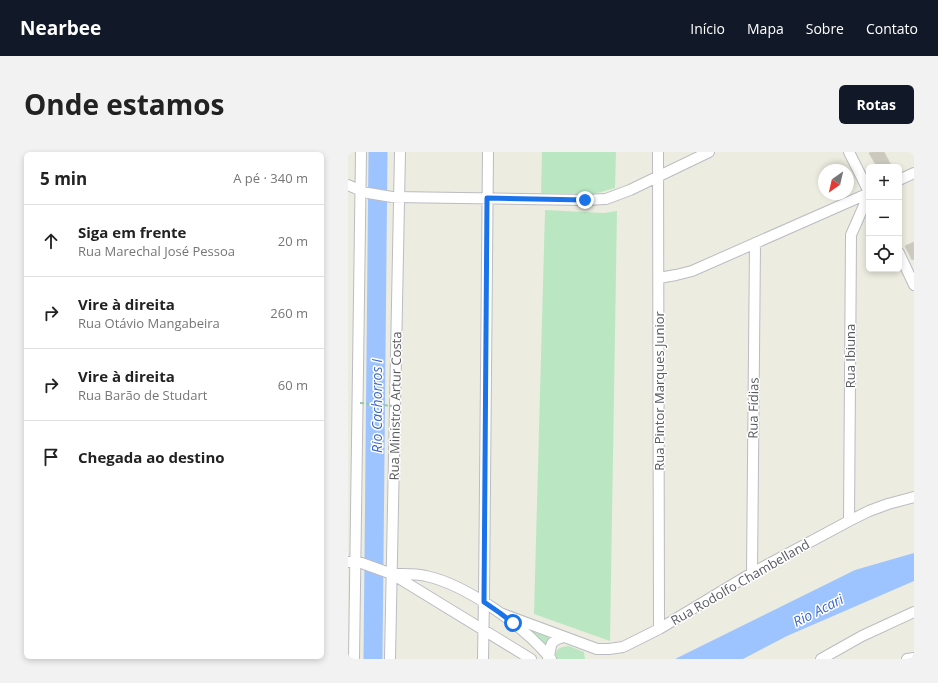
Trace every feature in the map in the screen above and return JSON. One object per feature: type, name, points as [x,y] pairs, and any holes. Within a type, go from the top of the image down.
[{"type":"street","points":[[354,659],[364,192],[361,152]]},
{"type":"street","name":"Rua Ministro Artur Costa","points":[[390,659],[396,197],[400,152]]},
{"type":"street","points":[[483,659],[488,152]]},
{"type":"street","name":"Rua Pintor Marques Junior","points":[[658,152],[659,629]]},
{"type":"street","points":[[348,185],[364,192],[396,197],[606,199],[630,190],[709,152]]},
{"type":"street","points":[[849,152],[866,187]]},
{"type":"street","points":[[902,179],[914,173]]},
{"type":"street","points":[[659,278],[692,270],[866,194]]},
{"type":"street","name":"Rua Ibiuna","points":[[849,521],[851,235],[866,200]]},
{"type":"street","name":"Rua Fídias","points":[[752,573],[755,243]]},
{"type":"street","points":[[902,259],[914,285]]},
{"type":"street","name":"Rua Rodolfo Chambelland","points":[[500,613],[597,649],[623,647],[659,629],[752,573],[849,521],[869,511],[914,497]]},
{"type":"street","points":[[348,553],[356,562],[392,574],[531,659]]},
{"type":"street","points":[[392,574],[415,574],[426,576],[470,594],[500,613],[549,658]]},
{"type":"street","points":[[470,594],[484,584]]},
{"type":"street","points":[[821,659],[862,636],[914,612]]},
{"type":"street","points":[[549,658],[549,650],[553,643],[564,637]]},
{"type":"street","points":[[907,659],[914,658]]},
{"type":"path","points":[[360,403],[393,406]]},
{"type":"green space","points":[[542,152],[616,152],[615,188],[594,194],[541,193]]},
{"type":"green space","points":[[545,210],[604,213],[617,211],[610,641],[534,614]]},
{"type":"green space","points":[[525,627],[534,629],[551,639],[546,646],[526,632]]},
{"type":"green space","points":[[569,646],[584,652],[585,659],[555,659],[558,649]]},
{"type":"water","name":"Rio Acari","points":[[914,553],[914,581],[787,636],[743,659],[675,659],[855,570]]},
{"type":"building","points":[[884,152],[890,164],[875,164],[869,153]]},
{"type":"building","points":[[914,242],[914,259],[912,260],[905,246]]},
{"type":"waterway","name":"Rio Cachorros I","points":[[373,659],[378,152]]},
{"type":"route","points":[[513,623],[484,602],[487,198],[585,200]]}]
